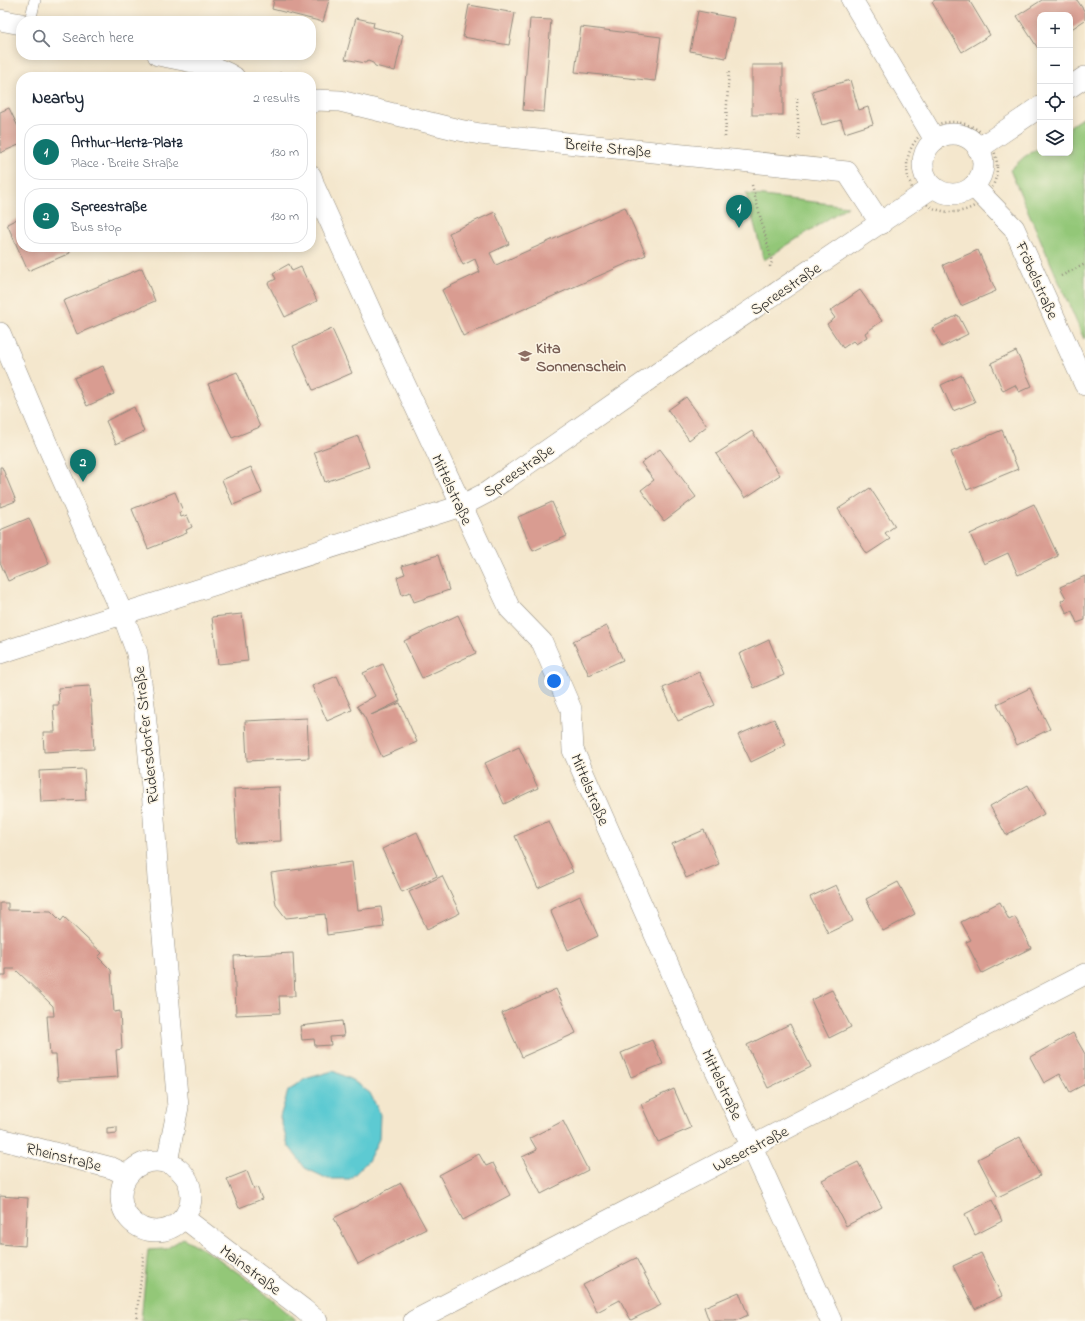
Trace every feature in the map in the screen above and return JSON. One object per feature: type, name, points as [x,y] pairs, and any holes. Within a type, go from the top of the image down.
[{"type":"street","points":[[852,0],[932,134]]},
{"type":"street","points":[[0,20],[16,23]]},
{"type":"street","points":[[181,60],[227,72]]},
{"type":"street","points":[[1073,85],[1085,77]]},
{"type":"street","name":"Breite Straße","points":[[316,100],[340,101],[480,134],[847,172],[881,224]]},
{"type":"street","points":[[932,134],[923,163],[926,192],[943,192],[953,194],[979,192],[984,145],[1037,109]]},
{"type":"street","points":[[932,134],[954,134],[963,136],[984,145]]},
{"type":"street","name":"Mittelstraße","points":[[316,190],[510,609],[542,642],[571,708],[573,750],[703,1043],[831,1321]]},
{"type":"street","name":"Spreestraße","points":[[0,654],[461,506],[486,493],[662,371],[881,224],[926,192]]},
{"type":"street","name":"Fröbelstraße","points":[[979,192],[1014,228],[1085,385]]},
{"type":"street","name":"Rüdersdorfer Straße","points":[[0,333],[46,442],[123,615],[137,653],[145,712],[152,788],[158,879],[178,1107],[167,1162]]},
{"type":"street","name":"Weserstraße","points":[[414,1321],[1085,974]]},
{"type":"street","name":"Rheinstraße","points":[[0,1139],[112,1168],[127,1175]]},
{"type":"street","points":[[156,1160],[167,1162],[177,1168],[185,1176],[190,1186],[191,1197],[189,1208],[184,1218],[176,1226],[166,1230],[154,1232],[144,1230],[134,1224],[126,1216],[120,1195],[122,1185],[127,1175],[135,1167],[145,1162],[156,1160]]},
{"type":"street","name":"Mainstraße","points":[[184,1218],[317,1321]]},
{"type":"lane","points":[[31,16],[35,0]]},
{"type":"path","points":[[724,159],[729,70]]},
{"type":"path","points":[[798,98],[799,167]]},
{"type":"path","points":[[958,122],[973,126],[985,136],[984,145],[994,149],[998,164],[996,180],[989,194],[979,192],[978,205],[965,210],[951,212],[938,210],[926,204],[926,192],[910,182],[907,169],[909,153],[916,139],[932,134],[942,123],[958,122]]},
{"type":"path","points":[[746,162],[772,262],[770,266],[783,289]]},
{"type":"path","points":[[136,1321],[144,1253]]},
{"type":"green space","points":[[1085,116],[1084,339],[1010,170],[1024,157],[1037,149],[1037,156],[1073,156],[1073,124]]},
{"type":"green space","points":[[746,194],[848,206],[764,260]]},
{"type":"green space","points":[[183,1238],[216,1257],[251,1282],[296,1321],[141,1321],[148,1250],[166,1249]]},
{"type":"water","points":[[333,1071],[352,1080],[370,1093],[380,1114],[379,1139],[368,1161],[350,1179],[328,1179],[305,1168],[288,1145],[280,1117],[288,1091],[305,1079]]},
{"type":"building","points":[[274,0],[329,0],[323,22],[316,20],[316,16],[299,16],[272,9]]},
{"type":"building","points":[[935,0],[969,0],[990,35],[962,52],[932,2]]},
{"type":"building","points":[[1042,0],[1077,0],[1085,12],[1085,20],[1073,28],[1073,12],[1037,12],[1037,47],[1017,16]]},
{"type":"building","points":[[469,5],[515,13],[509,45],[463,37]]},
{"type":"building","points":[[698,11],[734,18],[726,58],[690,51]]},
{"type":"building","points":[[356,18],[374,22],[373,27],[403,35],[395,71],[375,66],[373,63],[368,61],[365,63],[345,59]]},
{"type":"building","points":[[530,19],[551,20],[544,112],[523,110]]},
{"type":"building","points":[[581,27],[661,37],[655,81],[575,72]]},
{"type":"building","points":[[752,65],[783,65],[783,115],[752,115]]},
{"type":"building","points":[[850,80],[859,110],[868,107],[873,124],[845,133],[841,120],[822,125],[812,91]]},
{"type":"building","points":[[9,108],[16,123],[16,146],[0,153],[0,112]]},
{"type":"building","points":[[625,207],[646,255],[463,336],[442,290],[480,272],[475,259],[463,265],[449,233],[495,212],[509,244],[490,253],[496,265]]},
{"type":"building","points":[[16,220],[16,244],[7,224]]},
{"type":"building","points":[[978,250],[996,291],[961,306],[943,265]]},
{"type":"building","points":[[20,252],[70,252],[70,253],[28,271]]},
{"type":"building","points":[[289,264],[292,271],[301,267],[317,301],[285,317],[268,283],[276,279],[273,273]]},
{"type":"building","points":[[142,268],[155,301],[77,334],[63,301]]},
{"type":"building","points":[[860,290],[882,321],[865,333],[867,337],[856,344],[853,341],[843,348],[827,324],[835,318],[830,311]]},
{"type":"building","points":[[958,315],[968,334],[942,347],[932,328]]},
{"type":"building","points":[[332,329],[352,373],[313,390],[293,346]]},
{"type":"building","points":[[1016,351],[1032,386],[1019,392],[1015,385],[1003,391],[991,363]]},
{"type":"building","points":[[103,366],[114,394],[87,406],[74,378]]},
{"type":"building","points":[[237,372],[260,427],[232,438],[208,384]]},
{"type":"building","points":[[962,375],[975,402],[953,411],[941,385]]},
{"type":"building","points":[[686,397],[707,426],[689,440],[668,410]]},
{"type":"building","points":[[134,407],[144,432],[116,444],[106,421]]},
{"type":"building","points":[[1002,430],[1018,469],[967,490],[951,452]]},
{"type":"building","points":[[752,431],[780,475],[745,498],[716,454]]},
{"type":"building","points":[[358,436],[369,467],[325,482],[314,452]]},
{"type":"building","points":[[660,449],[696,497],[664,521],[641,490],[654,480],[641,463]]},
{"type":"building","points":[[0,467],[2,467],[16,501],[0,507]]},
{"type":"building","points":[[251,467],[262,493],[233,505],[222,480]]},
{"type":"building","points":[[870,488],[895,526],[885,533],[890,539],[867,554],[838,509]]},
{"type":"building","points":[[175,492],[183,511],[179,513],[181,517],[187,515],[192,527],[186,530],[187,533],[148,549],[132,509]]},
{"type":"building","points":[[552,502],[567,536],[533,551],[518,517]]},
{"type":"building","points":[[1034,504],[1058,556],[1018,575],[1008,553],[984,564],[970,534]]},
{"type":"building","points":[[29,518],[49,564],[8,581],[0,562],[0,530]]},
{"type":"building","points":[[438,555],[449,590],[414,602],[410,592],[402,595],[397,577],[405,574],[402,566]]},
{"type":"building","points":[[1085,576],[1085,620],[1077,623],[1072,611],[1067,614],[1061,601],[1066,598],[1060,587]]},
{"type":"building","points":[[242,614],[248,661],[218,664],[212,617]]},
{"type":"building","points":[[458,615],[476,653],[422,678],[404,641]]},
{"type":"building","points":[[607,626],[623,660],[589,675],[573,641]]},
{"type":"building","points":[[769,640],[784,675],[754,688],[739,654]]},
{"type":"building","points":[[383,664],[400,701],[371,715],[400,703],[417,742],[382,757],[365,718],[357,706],[375,696],[363,673]]},
{"type":"building","points":[[699,672],[715,705],[678,721],[663,688]]},
{"type":"building","points":[[337,676],[352,710],[327,721],[312,686]]},
{"type":"building","points":[[90,686],[94,749],[44,752],[43,732],[55,732],[53,705],[59,705],[58,688]]},
{"type":"building","points":[[1030,688],[1050,729],[1017,745],[997,704]]},
{"type":"building","points":[[307,718],[309,758],[247,761],[245,721]]},
{"type":"building","points":[[774,719],[786,745],[751,762],[738,735]]},
{"type":"building","points":[[519,747],[538,788],[504,804],[485,763]]},
{"type":"building","points":[[84,769],[86,800],[41,802],[39,771]]},
{"type":"building","points":[[1028,785],[1044,814],[1006,835],[990,806]]},
{"type":"building","points":[[279,787],[281,841],[237,843],[234,789]]},
{"type":"building","points":[[549,821],[573,872],[538,888],[515,836]]},
{"type":"building","points":[[704,830],[719,864],[686,878],[672,844]]},
{"type":"building","points":[[417,832],[437,876],[402,892],[382,849]]},
{"type":"building","points":[[352,862],[358,910],[381,907],[384,927],[327,935],[325,914],[286,918],[276,905],[271,873]]},
{"type":"building","points":[[442,876],[460,913],[427,929],[409,892]]},
{"type":"building","points":[[898,882],[915,914],[883,931],[866,899]]},
{"type":"building","points":[[836,885],[853,921],[828,933],[810,897]]},
{"type":"building","points":[[580,896],[598,936],[568,950],[550,910]]},
{"type":"building","points":[[1000,902],[1009,920],[1015,917],[1031,948],[982,973],[966,942],[971,940],[961,922]]},
{"type":"building","points":[[0,903],[8,903],[8,910],[51,911],[61,921],[64,917],[102,953],[98,957],[111,970],[114,1012],[120,1011],[122,1049],[116,1050],[118,1077],[58,1081],[56,1055],[50,1055],[47,1016],[54,1016],[53,1006],[15,969],[6,969],[6,976],[0,976]]},
{"type":"building","points":[[293,953],[295,996],[279,996],[280,1013],[236,1015],[234,956]]},
{"type":"building","points":[[556,989],[576,1033],[522,1057],[502,1013]]},
{"type":"building","points":[[832,990],[851,1027],[829,1038],[811,1000]]},
{"type":"building","points":[[342,1021],[344,1036],[330,1037],[331,1045],[315,1046],[314,1039],[302,1040],[300,1026]]},
{"type":"building","points":[[790,1024],[811,1067],[768,1088],[747,1045]]},
{"type":"building","points":[[1073,1033],[1085,1054],[1085,1084],[1070,1092],[1060,1074],[1044,1083],[1030,1057]]},
{"type":"building","points":[[652,1040],[663,1064],[631,1077],[621,1053]]},
{"type":"building","points":[[674,1089],[691,1128],[658,1142],[641,1104]]},
{"type":"building","points":[[563,1121],[588,1170],[541,1194],[522,1157],[537,1150],[530,1138]]},
{"type":"building","points":[[117,1127],[117,1133],[107,1134],[107,1128]]},
{"type":"building","points":[[1020,1137],[1040,1176],[998,1197],[978,1159]]},
{"type":"building","points":[[479,1154],[486,1166],[493,1163],[510,1195],[463,1220],[439,1175]]},
{"type":"building","points":[[858,1162],[882,1207],[846,1226],[822,1180]]},
{"type":"building","points":[[247,1171],[254,1189],[257,1187],[262,1199],[239,1208],[227,1179]]},
{"type":"building","points":[[401,1183],[426,1229],[358,1264],[334,1218]]},
{"type":"building","points":[[0,1196],[28,1198],[25,1246],[0,1244]]},
{"type":"building","points":[[992,1200],[1002,1221],[975,1235],[965,1214]]},
{"type":"building","points":[[981,1253],[1002,1296],[975,1309],[953,1266]]},
{"type":"building","points":[[636,1258],[661,1305],[631,1320],[620,1300],[597,1312],[583,1285]]},
{"type":"building","points":[[739,1292],[748,1315],[735,1321],[709,1321],[704,1307]]},
{"type":"place","name":"Arthur-Hertz-Platz","points":[[739,228]]},
{"type":"place","name":"Kita Sonnenschein","points":[[525,356]]},
{"type":"place","name":"Spreestraße","points":[[83,482]]}]
